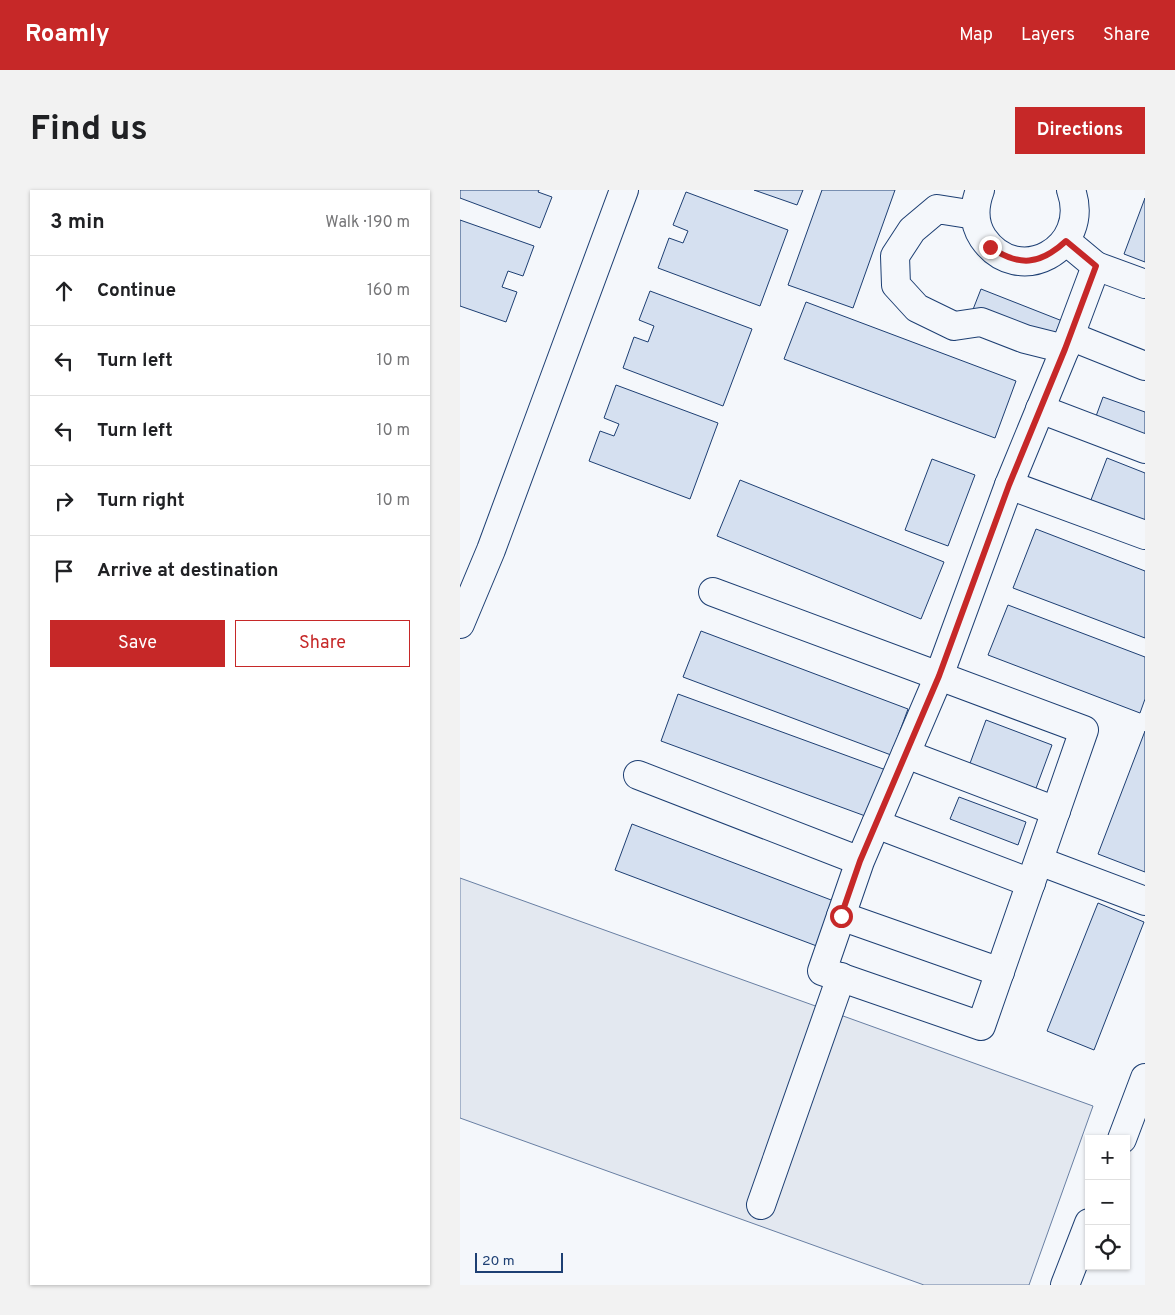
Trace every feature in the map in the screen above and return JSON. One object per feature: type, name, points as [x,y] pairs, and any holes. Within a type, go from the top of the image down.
[{"type":"street","points":[[460,624],[495,541],[624,190]]},
{"type":"street","points":[[1071,190],[1076,208],[1074,226],[1066,241],[1054,253],[1037,260],[1020,261],[1004,256],[990,247],[980,232],[977,203],[937,209],[912,230],[895,256],[896,285],[917,308],[954,326],[981,322],[1025,339],[1068,343],[1145,366]]},
{"type":"street","points":[[1066,241],[1096,266],[1145,284]]},
{"type":"street","points":[[713,592],[939,676],[1084,730],[982,1026],[822,971],[860,861],[939,676],[1009,485],[1068,343],[1096,266]]},
{"type":"street","points":[[1040,409],[1145,449]]},
{"type":"street","points":[[1009,485],[1145,536]]},
{"type":"street","points":[[906,754],[1056,811]]},
{"type":"street","points":[[638,775],[860,861]]},
{"type":"street","points":[[876,824],[1035,872],[1145,901]]},
{"type":"street","points":[[841,916],[1000,972]]},
{"type":"street","points":[[761,1206],[842,977]]},
{"type":"street","points":[[1124,1135],[1145,1078]]},
{"type":"street","points":[[1065,1285],[1088,1225]]},
{"type":"shaded area","points":[[460,878],[1093,1106],[1029,1285],[924,1285],[460,1118]]},
{"type":"building","points":[[460,190],[539,190],[538,192],[552,197],[540,228],[460,198]]},
{"type":"building","points":[[754,190],[803,190],[797,205]]},
{"type":"building","points":[[822,190],[895,190],[853,308],[788,285]]},
{"type":"building","points":[[686,192],[788,230],[760,306],[658,268],[669,238],[683,243],[688,231],[673,225]]},
{"type":"building","points":[[1145,198],[1145,262],[1124,254]]},
{"type":"building","points":[[460,220],[534,246],[523,276],[508,271],[502,287],[517,292],[506,322],[460,306]]},
{"type":"building","points":[[981,289],[1070,324],[1061,347],[972,312]]},
{"type":"building","points":[[650,291],[752,329],[723,406],[623,368],[634,337],[648,342],[654,326],[639,320]]},
{"type":"building","points":[[806,302],[1016,381],[995,438],[784,359]]},
{"type":"building","points":[[616,385],[718,423],[690,499],[589,461],[600,431],[614,436],[619,424],[604,418]]},
{"type":"building","points":[[1103,397],[1145,412],[1145,437],[1095,419]]},
{"type":"building","points":[[1107,458],[1145,473],[1145,526],[1089,505]]},
{"type":"building","points":[[932,459],[975,475],[948,546],[905,530]]},
{"type":"building","points":[[740,480],[944,562],[921,619],[717,536]]},
{"type":"building","points":[[1036,529],[1145,571],[1145,638],[1013,588]]},
{"type":"building","points":[[1008,605],[1145,657],[1145,699],[1140,713],[988,655]]},
{"type":"building","points":[[701,631],[908,709],[891,755],[683,677]]},
{"type":"building","points":[[678,694],[886,770],[868,817],[661,741]]},
{"type":"building","points":[[986,720],[1052,745],[1035,791],[969,766]]},
{"type":"building","points":[[1145,731],[1145,872],[1098,854]]},
{"type":"building","points":[[959,797],[1026,822],[1018,845],[950,819]]},
{"type":"building","points":[[632,824],[839,903],[822,948],[615,870]]},
{"type":"building","points":[[1098,903],[1144,922],[1094,1050],[1047,1031]]},
{"type":"route","points":[[841,916],[860,861],[939,676],[1009,485],[1065,349],[1096,266],[1066,241],[1054,253],[1037,260],[1020,261],[1004,256],[990,247]]}]
